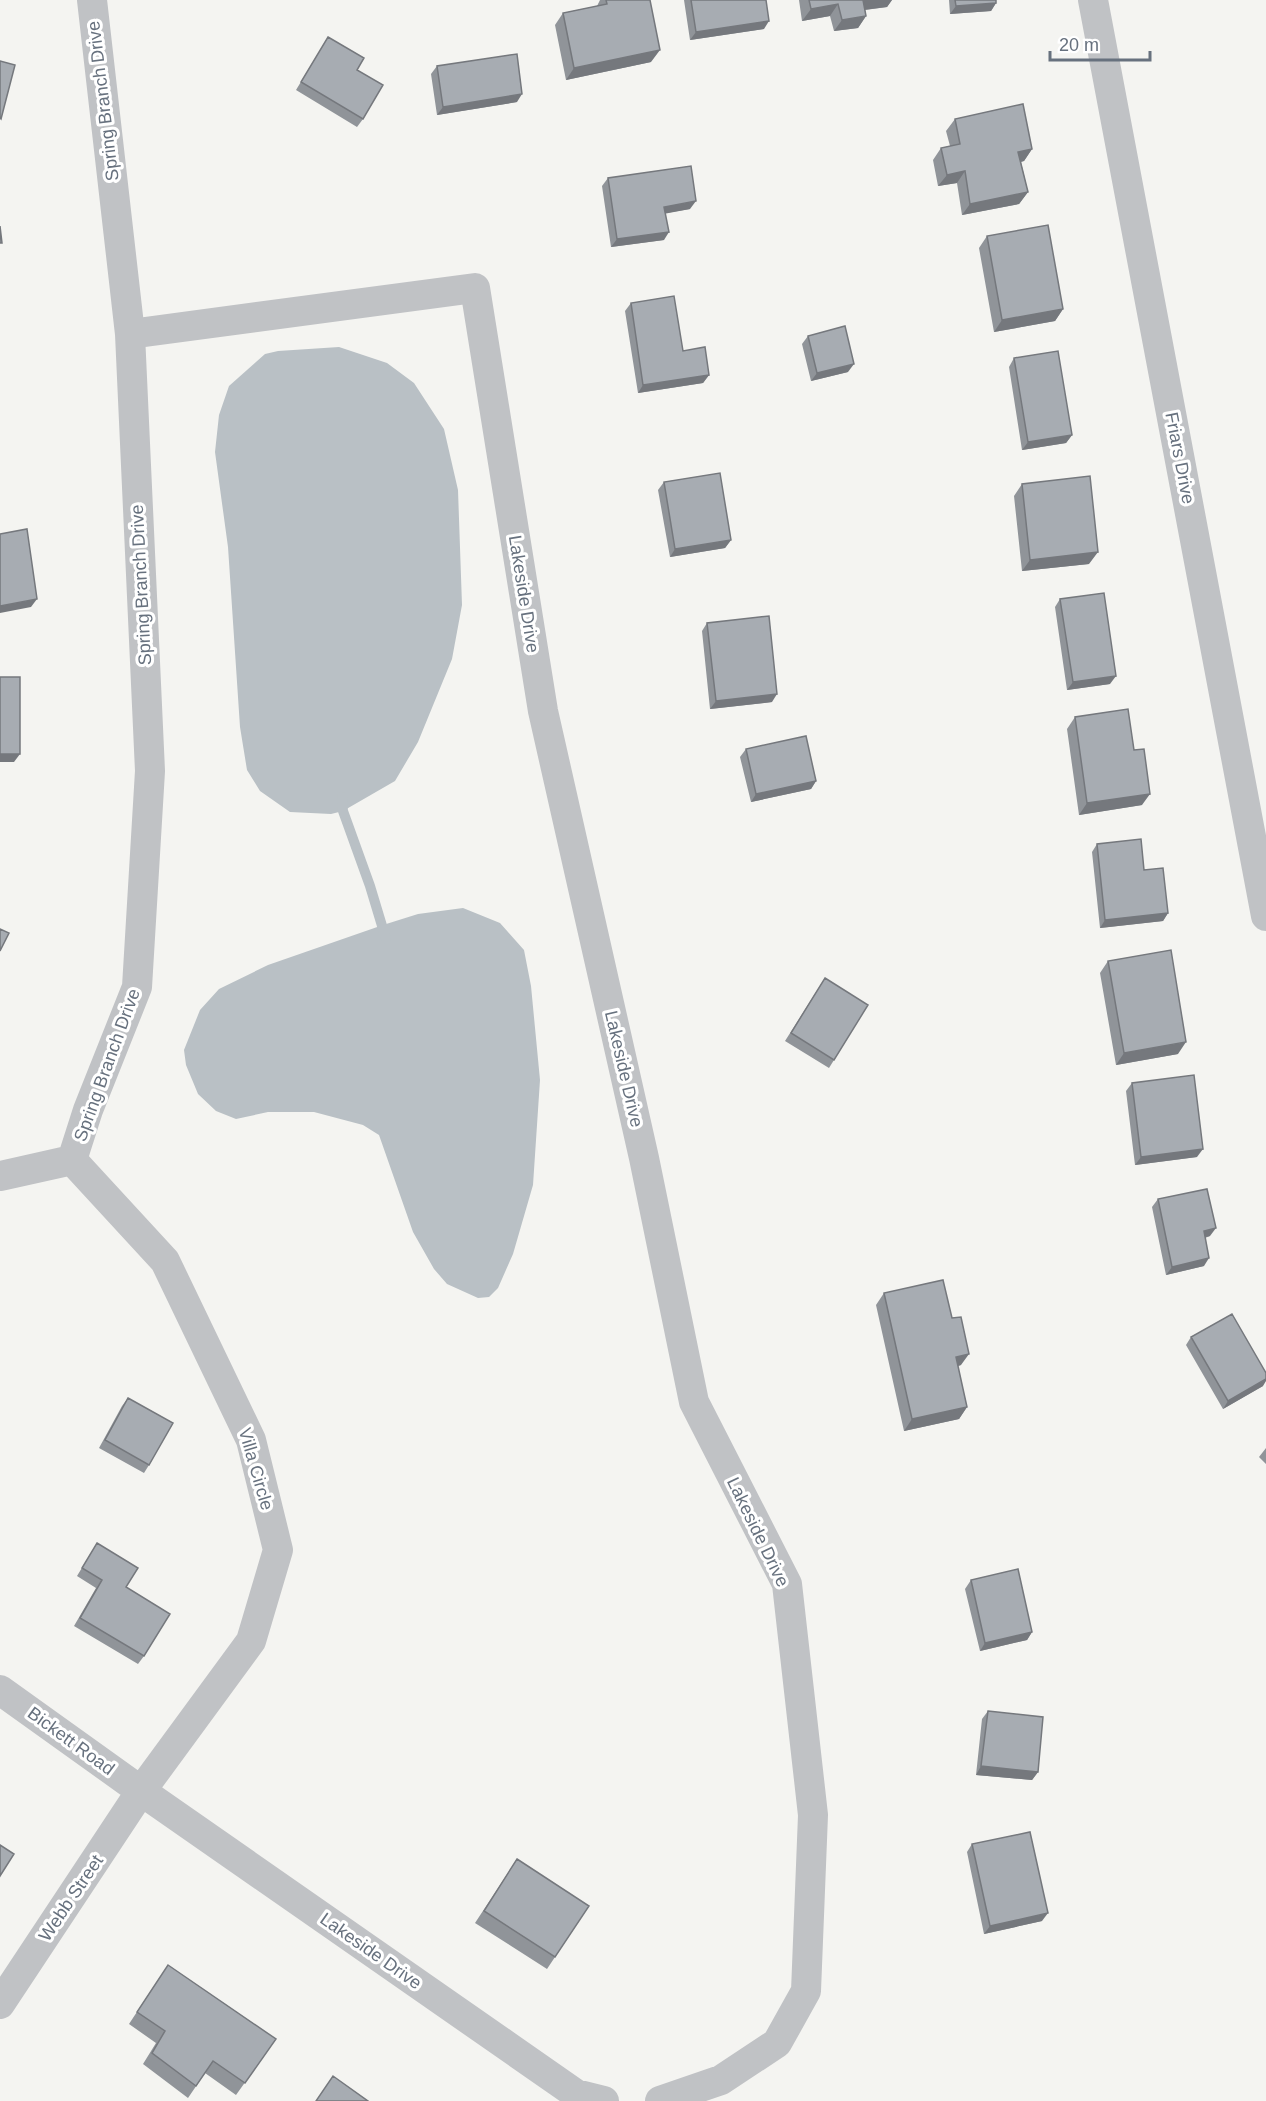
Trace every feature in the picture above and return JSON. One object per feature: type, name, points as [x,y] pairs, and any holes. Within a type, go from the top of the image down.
[{"type":"street","name":"Spring Branch Drive","points":[[72,1160],[88,1110],[137,987],[150,771],[130,334],[92,0]]},
{"type":"street","name":"Friars Drive","points":[[1093,0],[1265,904]]},
{"type":"street","name":"Lakeside Drive","points":[[130,334],[475,288],[543,711],[645,1158],[694,1402],[787,1584],[813,1815],[807,1991],[777,2043],[721,2080],[660,2101]]},
{"type":"street","points":[[0,1176],[72,1160]]},
{"type":"street","name":"Villa Circle","points":[[72,1160],[165,1261],[251,1440],[278,1550],[251,1641],[141,1791]]},
{"type":"street","name":"Bickett Road","points":[[0,1690],[141,1791]]},
{"type":"street","name":"Lakeside Drive","points":[[141,1791],[576,2094],[604,2101]]},
{"type":"street","name":"Webb Street","points":[[0,2004],[141,1791]]},
{"type":"shaded area","points":[[339,347],[387,363],[414,383],[444,429],[458,490],[462,605],[452,659],[418,742],[395,781],[343,811],[331,814],[290,812],[260,791],[247,770],[240,727],[228,547],[215,452],[219,415],[229,386],[265,354]]},
{"type":"shaded area","points":[[463,908],[500,923],[524,950],[531,986],[540,1080],[533,1185],[513,1254],[498,1288],[489,1297],[478,1298],[447,1284],[434,1269],[413,1232],[379,1135],[363,1125],[314,1112],[268,1112],[236,1119],[216,1111],[198,1094],[186,1065],[184,1050],[200,1010],[219,989],[268,965],[383,925],[418,914]]},
{"type":"building","points":[[606,0],[650,0],[660,50],[574,68],[563,13],[607,4]]},
{"type":"building","points":[[691,0],[766,0],[769,21],[696,32]]},
{"type":"building","points":[[809,0],[863,0],[866,16],[842,20],[838,4],[811,9]]},
{"type":"building","points":[[955,0],[996,0],[996,3],[956,6]]},
{"type":"building","points":[[328,37],[364,58],[357,70],[383,85],[363,119],[301,82]]},
{"type":"building","points":[[517,54],[522,94],[443,107],[437,66]]},
{"type":"building","points":[[0,61],[15,65],[1,119],[0,118]]},
{"type":"building","points":[[1023,104],[1032,149],[1018,152],[1028,192],[970,204],[965,171],[947,175],[941,148],[960,144],[955,119]]},
{"type":"building","points":[[691,166],[696,201],[664,207],[669,232],[617,239],[608,178]]},
{"type":"building","points":[[1048,225],[1063,309],[1002,320],[987,236]]},
{"type":"building","points":[[674,296],[683,351],[705,347],[709,375],[643,385],[631,303]]},
{"type":"building","points":[[845,326],[854,364],[817,373],[808,336]]},
{"type":"building","points":[[1058,351],[1072,435],[1028,442],[1014,358]]},
{"type":"building","points":[[720,473],[731,540],[675,549],[664,482]]},
{"type":"building","points":[[1090,476],[1098,552],[1030,560],[1022,484]]},
{"type":"building","points":[[27,529],[37,599],[0,606],[0,534]]},
{"type":"building","points":[[1104,593],[1116,676],[1073,682],[1060,599]]},
{"type":"building","points":[[769,616],[777,694],[716,701],[707,623]]},
{"type":"building","points":[[0,677],[20,677],[20,754],[0,754]]},
{"type":"building","points":[[1128,709],[1134,750],[1144,749],[1150,794],[1087,803],[1075,717]]},
{"type":"building","points":[[806,736],[816,781],[756,794],[746,749]]},
{"type":"building","points":[[1141,839],[1144,870],[1163,868],[1168,913],[1105,920],[1097,844]]},
{"type":"building","points":[[0,929],[9,933],[0,951]]},
{"type":"building","points":[[1171,950],[1186,1042],[1124,1053],[1108,961]]},
{"type":"building","points":[[825,978],[868,1005],[834,1060],[791,1033]]},
{"type":"building","points":[[1194,1075],[1203,1149],[1141,1157],[1132,1083]]},
{"type":"building","points":[[1207,1189],[1216,1228],[1204,1231],[1209,1258],[1172,1267],[1158,1199]]},
{"type":"building","points":[[943,1280],[952,1318],[961,1317],[969,1354],[956,1357],[967,1407],[912,1419],[884,1293]]},
{"type":"building","points":[[1232,1314],[1266,1373],[1266,1379],[1228,1401],[1191,1337]]},
{"type":"building","points":[[128,1398],[173,1423],[149,1465],[105,1440]]},
{"type":"building","points":[[97,1543],[138,1568],[126,1587],[170,1614],[144,1656],[80,1618],[102,1580],[82,1568]]},
{"type":"building","points":[[1018,1569],[1032,1632],[985,1643],[971,1580]]},
{"type":"building","points":[[988,1711],[1043,1717],[1038,1772],[981,1766]]},
{"type":"building","points":[[1030,1832],[1048,1913],[990,1926],[972,1844]]},
{"type":"building","points":[[0,1845],[14,1854],[0,1876]]},
{"type":"building","points":[[517,1859],[589,1906],[555,1957],[484,1911]]},
{"type":"building","points":[[168,1965],[276,2039],[245,2083],[213,2061],[196,2086],[152,2053],[165,2031],[137,2012]]},
{"type":"building","points":[[333,2076],[368,2101],[316,2101]]},
{"type":"waterway","points":[[342,797],[343,811],[386,939]]}]
